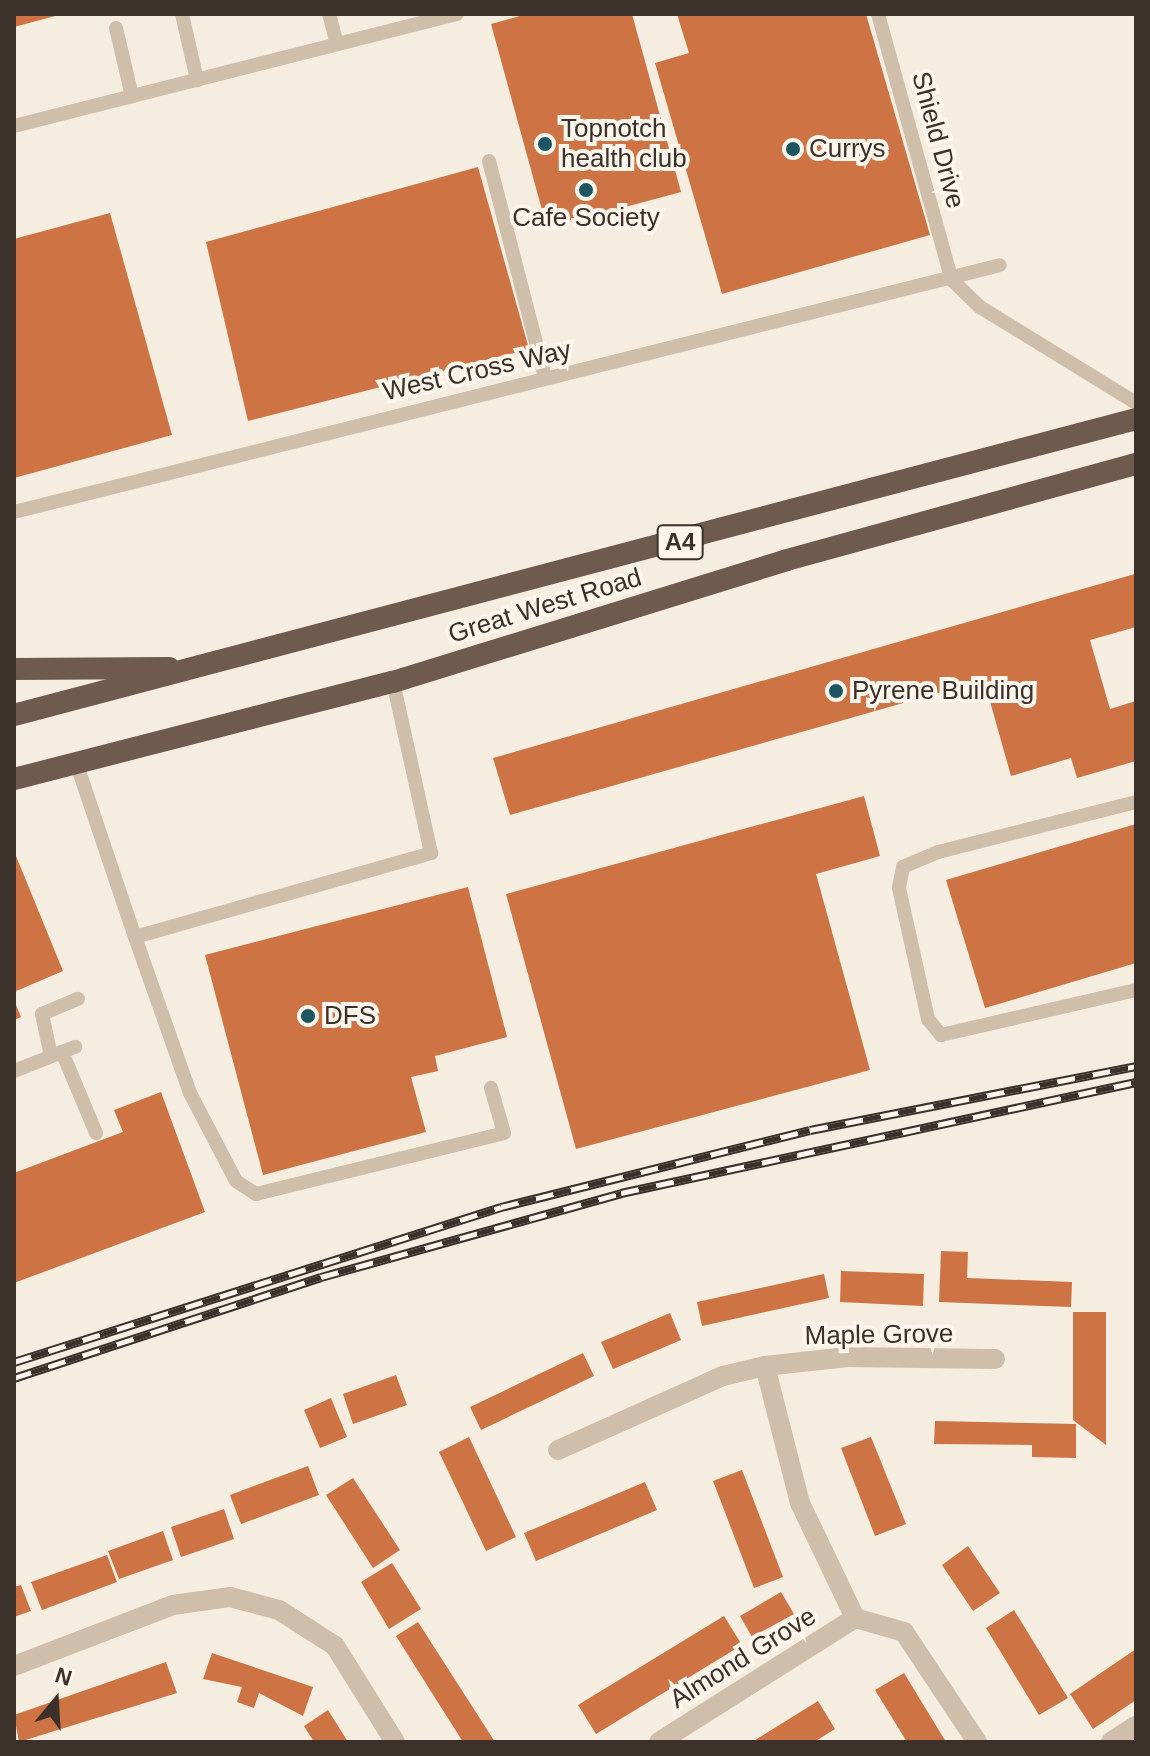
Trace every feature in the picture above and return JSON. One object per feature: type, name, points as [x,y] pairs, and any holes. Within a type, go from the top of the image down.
[{"type":"highway","name":"Great West Road","points":[[14,715],[224,665],[1136,419]]},
{"type":"highway","name":"Great West Road","points":[[14,779],[393,682],[787,560],[1136,464]]},
{"type":"highway","points":[[14,669],[224,665]]},
{"type":"street","name":"Maple Grove","points":[[558,1450],[723,1376],[765,1366],[848,1357],[995,1359]]},
{"type":"street","points":[[765,1366],[800,1503],[855,1618],[904,1632],[977,1742]]},
{"type":"street","points":[[14,1666],[173,1605],[230,1597],[279,1610],[335,1646],[395,1742]]},
{"type":"street","name":"Almond Grove","points":[[659,1742],[855,1618]]},
{"type":"street","points":[[1111,1742],[1136,1726]]},
{"type":"lane","points":[[182,14],[197,80]]},
{"type":"lane","points":[[329,14],[337,44]]},
{"type":"lane","points":[[14,126],[337,44],[398,21],[457,14]]},
{"type":"lane","name":"Shield Drive","points":[[878,14],[952,280]]},
{"type":"lane","points":[[116,28],[132,96]]},
{"type":"lane","points":[[489,161],[545,377]]},
{"type":"lane","name":"West Cross Way","points":[[14,512],[545,377],[952,280],[1000,265]]},
{"type":"lane","points":[[952,280],[980,307],[1136,403]]},
{"type":"lane","points":[[135,937],[431,853],[393,682]]},
{"type":"lane","points":[[77,765],[190,1093],[236,1181],[256,1194],[504,1133],[491,1088]]},
{"type":"lane","points":[[1136,802],[938,852],[903,867],[899,888],[928,1019],[941,1035],[1136,990]]},
{"type":"lane","points":[[78,999],[42,1014],[63,1052],[96,1133]]},
{"type":"lane","points":[[14,1071],[63,1052]]},
{"type":"building","points":[[14,14],[59,14],[59,15],[14,27]]},
{"type":"building","points":[[527,14],[632,14],[681,192],[547,228],[491,24]]},
{"type":"building","name":"Currys","points":[[677,14],[866,14],[930,235],[722,294],[655,63],[689,53]]},
{"type":"building","points":[[478,167],[529,349],[248,421],[206,242]]},
{"type":"building","points":[[110,213],[172,435],[14,478],[14,239]]},
{"type":"building","name":"Pyrene Building","points":[[1135,574],[1136,627],[1090,640],[1110,709],[1136,701],[1136,761],[1077,778],[1071,758],[1011,776],[984,680],[510,815],[493,758]]},
{"type":"building","points":[[864,796],[880,856],[816,874],[870,1070],[576,1149],[506,894]]},
{"type":"building","points":[[1136,824],[1136,963],[985,1008],[946,880]]},
{"type":"building","points":[[14,851],[63,971],[14,992]]},
{"type":"building","name":"DFS","points":[[468,887],[507,1037],[435,1056],[438,1071],[411,1077],[426,1132],[263,1175],[205,955]]},
{"type":"building","points":[[14,1000],[21,1017],[14,1020]]},
{"type":"building","points":[[161,1092],[205,1212],[14,1283],[14,1173],[123,1132],[114,1110]]},
{"type":"building","points":[[941,1251],[968,1252],[967,1278],[1072,1282],[1071,1307],[939,1302]]},
{"type":"building","points":[[841,1271],[924,1274],[923,1306],[840,1302]]},
{"type":"building","points":[[824,1274],[829,1298],[702,1326],[697,1302]]},
{"type":"building","points":[[1073,1312],[1106,1312],[1106,1445],[1073,1420]]},
{"type":"building","points":[[670,1313],[681,1340],[613,1369],[601,1342]]},
{"type":"building","points":[[583,1353],[594,1376],[481,1430],[470,1407]]},
{"type":"building","points":[[396,1375],[407,1405],[353,1424],[343,1394]]},
{"type":"building","points":[[331,1398],[347,1437],[320,1448],[304,1410]]},
{"type":"building","points":[[935,1421],[1076,1424],[1076,1458],[1032,1457],[1032,1445],[934,1444]]},
{"type":"building","points":[[469,1437],[516,1537],[486,1551],[439,1452]]},
{"type":"building","points":[[871,1437],[906,1524],[875,1536],[841,1448]]},
{"type":"building","points":[[308,1466],[319,1495],[241,1524],[230,1495]]},
{"type":"building","points":[[742,1470],[783,1577],[754,1588],[713,1481]]},
{"type":"building","points":[[353,1478],[400,1550],[373,1568],[326,1495]]},
{"type":"building","points":[[645,1482],[657,1510],[536,1561],[524,1533]]},
{"type":"building","points":[[224,1509],[234,1539],[181,1557],[171,1527]]},
{"type":"building","points":[[163,1531],[173,1560],[119,1579],[108,1551]]},
{"type":"building","points":[[968,1546],[1000,1593],[973,1611],[942,1565]]},
{"type":"building","points":[[107,1555],[117,1582],[42,1610],[31,1582]]},
{"type":"building","points":[[392,1563],[421,1609],[389,1629],[361,1582]]},
{"type":"building","points":[[21,1585],[31,1611],[14,1617],[14,1587]]},
{"type":"building","points":[[781,1592],[794,1614],[752,1637],[740,1616]]},
{"type":"building","points":[[1014,1610],[1068,1698],[1039,1715],[986,1628]]},
{"type":"building","points":[[724,1616],[742,1645],[596,1734],[578,1705]]},
{"type":"building","points":[[418,1622],[495,1742],[463,1742],[396,1636]]},
{"type":"building","points":[[1136,1649],[1136,1700],[1093,1729],[1070,1694]]},
{"type":"building","points":[[212,1653],[313,1687],[303,1716],[259,1693],[254,1708],[237,1702],[242,1687],[203,1679]]},
{"type":"building","points":[[166,1662],[177,1693],[19,1742],[14,1715]]},
{"type":"building","points":[[904,1673],[946,1742],[907,1742],[875,1690]]},
{"type":"building","points":[[818,1701],[835,1729],[814,1742],[752,1742]]},
{"type":"building","points":[[328,1710],[348,1742],[314,1742],[304,1726]]},
{"type":"railway","points":[[14,1362],[501,1207],[810,1130],[1136,1066]]},
{"type":"railway","points":[[14,1378],[321,1277],[621,1193],[1136,1082]]},
{"type":"place","name":"Topnotch health club","points":[[545,144]]},
{"type":"place","name":"Currys","points":[[793,149]]},
{"type":"place","name":"Cafe Society","points":[[586,190]]},
{"type":"place","name":"Pyrene Building","points":[[836,691]]},
{"type":"place","name":"DFS","points":[[308,1016]]}]
